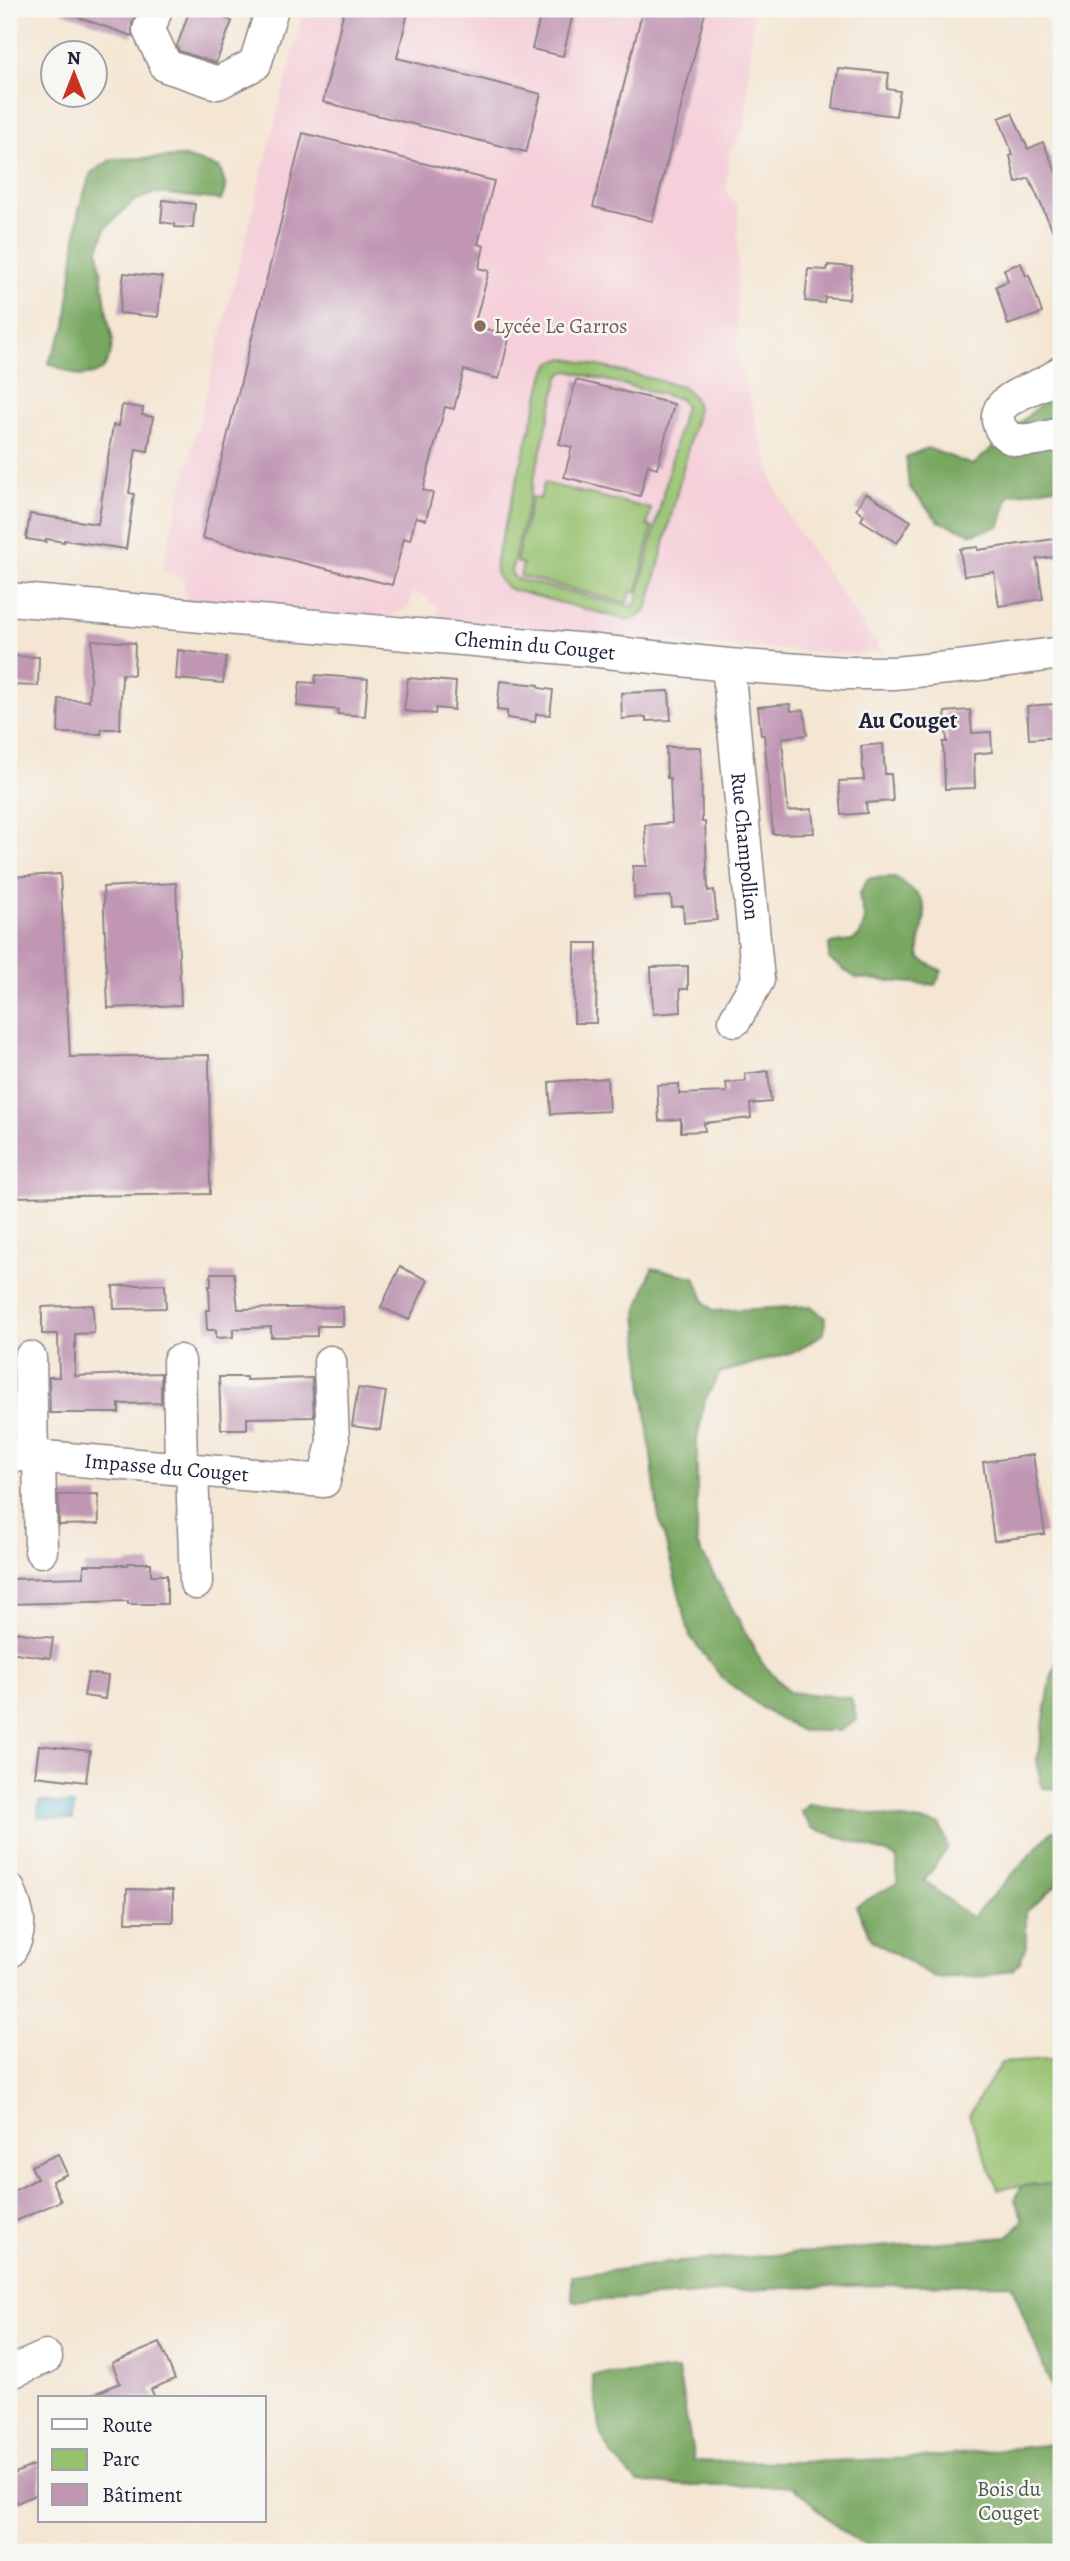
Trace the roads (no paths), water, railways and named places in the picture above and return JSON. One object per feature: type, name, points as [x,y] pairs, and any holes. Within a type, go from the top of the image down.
[{"type":"street","points":[[156,9],[149,30],[166,66],[218,82],[255,64],[272,9]]},
{"type":"street","points":[[1061,372],[1013,397],[1001,406],[997,419],[1002,432],[1010,439],[1029,440],[1061,433]]},
{"type":"street","name":"Chemin du Couget","points":[[9,599],[588,649],[728,665],[845,673],[894,673],[1061,653]]},
{"type":"street","name":"Rue Champollion","points":[[728,665],[758,980],[735,1020]]},
{"type":"street","points":[[30,1358],[27,1455],[41,1551]]},
{"type":"street","points":[[179,1361],[197,1583]]},
{"type":"street","name":"Impasse du Couget","points":[[27,1455],[324,1481],[333,1443],[330,1362]]},
{"type":"street","points":[[9,1890],[19,1913],[19,1930],[9,1952]]},
{"type":"street","points":[[9,2372],[46,2357]]},
{"type":"water","points":[[39,1801],[74,1805],[73,1820],[38,1817]]},
{"type":"place","name":"Lycée Le Garros","points":[[480,326]]},
{"type":"district","name":"Au Couget","points":[[908,720]]},
{"type":"park label","name":"Bois du Couget","points":[[1009,2501]]}]
